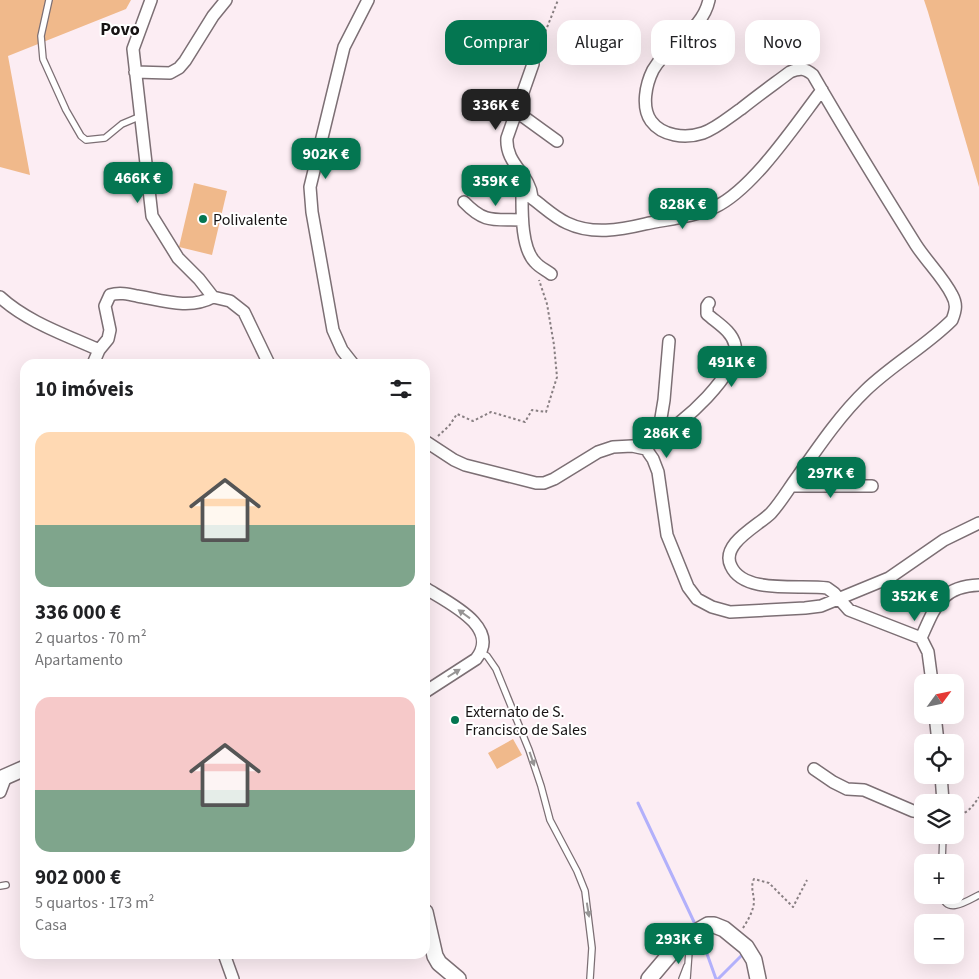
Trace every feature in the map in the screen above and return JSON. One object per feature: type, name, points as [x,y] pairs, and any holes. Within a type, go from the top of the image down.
[{"type":"main road","points":[[3,778],[20,770]]},
{"type":"main road","points":[[649,979],[669,953],[682,940],[691,933],[708,926],[714,926],[724,929],[746,947],[754,960],[758,979]]},
{"type":"main road","points":[[430,934],[435,956],[439,963],[458,979]]},
{"type":"street","points":[[151,0],[133,49],[152,216],[178,258],[199,278],[214,297]]},
{"type":"street","points":[[135,72],[170,73],[178,68],[186,61],[213,16],[226,0]]},
{"type":"street","points":[[349,359],[342,350],[333,330],[312,212],[310,187],[344,48],[368,0]]},
{"type":"street","points":[[709,0],[706,12],[696,25],[666,52],[653,71],[646,91],[645,106],[648,118],[656,127],[667,132],[684,136],[703,133],[720,124],[790,72],[807,69],[813,75],[870,172],[919,250],[951,293],[956,304],[956,311],[952,320],[945,327],[866,390],[836,423],[771,512],[740,537],[731,547],[728,558],[731,567],[737,575],[747,580],[773,588],[827,588],[849,610],[921,638],[928,652],[931,674]]},
{"type":"street","points":[[533,65],[507,138],[507,148],[515,166],[527,183],[527,195],[522,220],[527,244],[534,261],[551,274]]},
{"type":"street","points":[[501,178],[567,223],[584,229],[618,230],[702,212],[715,208],[744,187],[776,150],[822,90]]},
{"type":"street","points":[[517,112],[557,141]]},
{"type":"street","points":[[464,202],[473,212],[491,220],[522,220]]},
{"type":"street","points":[[95,359],[99,350],[108,339],[110,330],[105,306],[110,296],[122,293],[181,304],[193,303],[214,297],[230,300],[244,312],[268,359]]},
{"type":"street","points":[[0,297],[11,307],[35,321],[99,350]]},
{"type":"street","points":[[646,449],[658,436],[666,433],[691,414],[728,371],[733,360],[736,346],[726,330],[707,314],[709,303]]},
{"type":"street","points":[[658,436],[664,400],[669,341]]},
{"type":"street","points":[[430,444],[465,465],[536,483],[554,479],[598,452],[612,447],[632,446],[646,449],[653,459],[658,472],[667,535],[688,587],[698,599],[712,607],[730,612],[821,606],[889,578],[944,540],[979,523]]},
{"type":"street","points":[[790,486],[872,486]]},
{"type":"street","points":[[921,638],[932,612],[943,597],[965,585],[979,585]]},
{"type":"street","points":[[430,591],[468,615],[482,634],[484,644],[481,653],[476,659],[430,689]]},
{"type":"street","points":[[814,769],[847,789],[864,790],[914,811]]},
{"type":"street","points":[[0,792],[3,778]]},
{"type":"street","points":[[226,959],[233,979]]},
{"type":"lane","points":[[49,0],[41,36],[43,59],[66,110],[81,136],[86,140],[105,138],[122,124],[141,116]]},
{"type":"lane","points":[[481,653],[487,656],[496,669],[529,750],[550,820],[585,891],[592,948],[590,979]]},
{"type":"lane","points":[[964,902],[979,895]]},
{"type":"lane","points":[[946,904],[953,907],[960,904]]},
{"type":"lane","points":[[687,979],[691,933]]},
{"type":"lane","points":[[682,979],[685,968],[688,965]]},
{"type":"path","points":[[547,28],[558,0]]},
{"type":"path","points":[[430,442],[449,426],[457,414],[474,421],[491,412],[525,422],[532,410],[546,412],[557,377],[547,304],[534,261]]},
{"type":"path","points":[[964,813],[969,810],[979,797]]},
{"type":"path","points":[[736,938],[752,912],[754,901],[751,884],[754,879],[769,883],[793,907],[807,880]]},
{"type":"shaded area","points":[[0,0],[131,0],[126,9],[8,56],[30,175],[0,167]]},
{"type":"shaded area","points":[[924,0],[979,0],[979,187],[928,12]]},
{"type":"shaded area","name":"Polivalente","points":[[194,183],[227,191],[212,255],[179,247]]},
{"type":"shaded area","points":[[513,739],[522,755],[497,769],[488,753]]},
{"type":"waterway","points":[[638,803],[695,924]]},
{"type":"waterway","points":[[701,937],[716,979]]},
{"type":"waterway","points":[[718,979],[742,955]]},
{"type":"place","name":"Polivalente","points":[[203,219]]},
{"type":"place","name":"Externato de S. Francisco de Sales","points":[[455,720]]},
{"type":"district","name":"Povo","points":[[120,29]]}]
